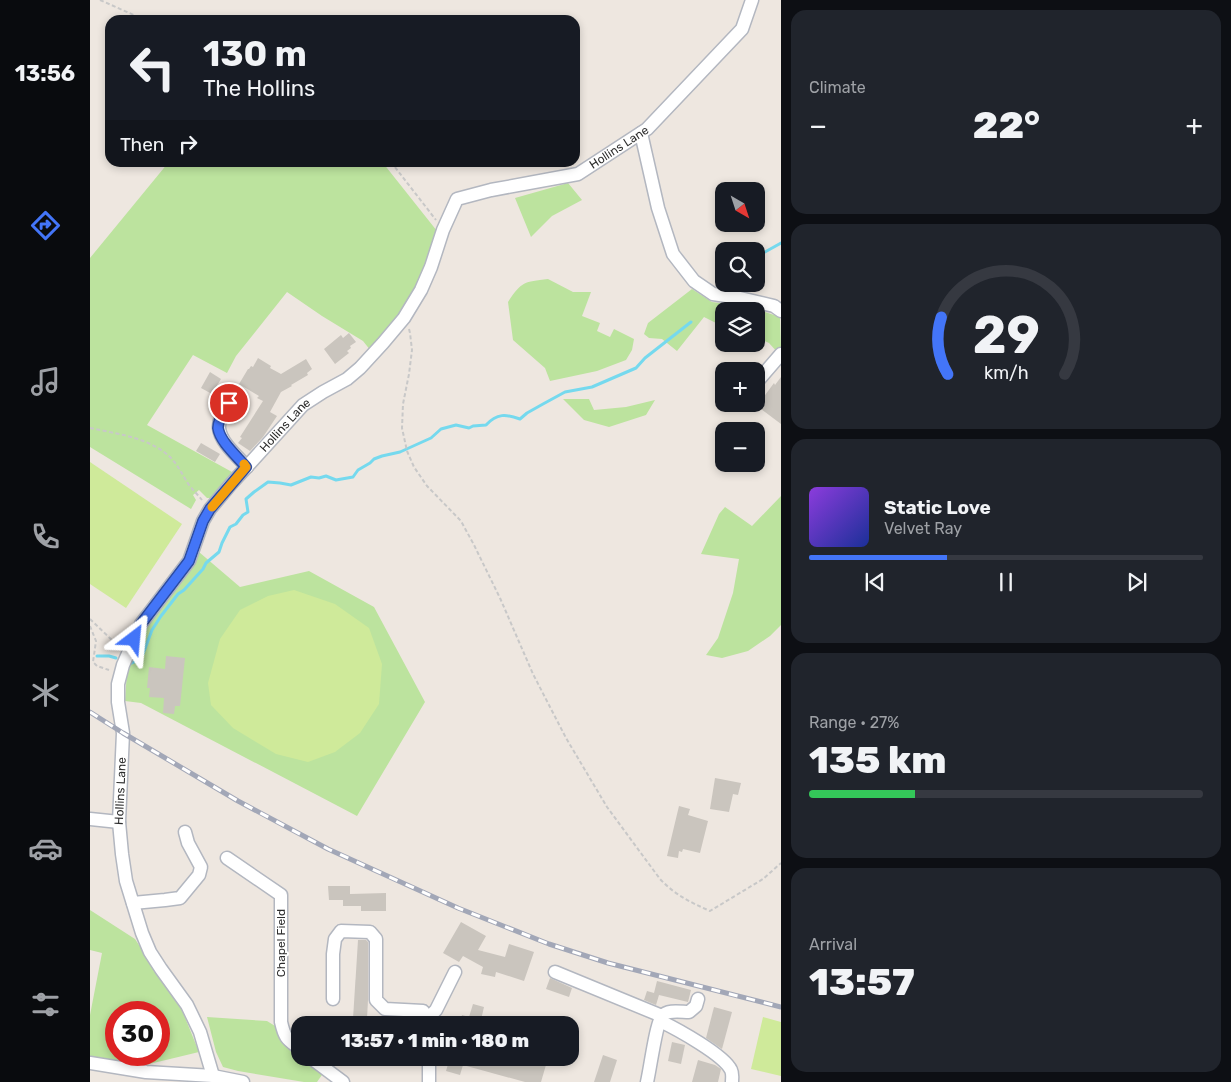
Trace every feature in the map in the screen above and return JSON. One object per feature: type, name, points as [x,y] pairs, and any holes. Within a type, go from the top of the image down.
[{"type":"street","name":"Hollins Lane","points":[[213,1076],[200,1032],[187,1005],[150,952],[142,933],[126,880],[119,822],[123,733],[118,702],[118,684],[127,654],[141,624],[189,561],[203,521],[210,509],[246,467],[303,405],[347,379],[360,368],[404,318],[421,290],[457,198],[578,174],[647,129],[742,29],[752,0]]},
{"type":"street","points":[[641,133],[658,208],[673,254],[694,281],[713,294],[774,306],[781,311]]},
{"type":"street","points":[[765,373],[781,354]]},
{"type":"street","points":[[229,403],[220,418],[218,429],[223,441],[246,467]]},
{"type":"street","points":[[90,819],[119,822]]},
{"type":"street","points":[[133,903],[180,898],[199,875],[201,867],[188,843],[185,832]]},
{"type":"street","name":"Chapel Field","points":[[227,858],[281,895],[281,1022],[284,1035],[291,1043]]},
{"type":"street","points":[[333,999],[334,939],[341,931],[370,932],[376,939],[376,1000],[385,1009],[423,1012],[426,1016]]},
{"type":"street","points":[[433,1016],[455,972]]},
{"type":"street","points":[[555,972],[661,1018],[720,1058],[730,1068],[733,1074],[732,1082]]},
{"type":"street","points":[[648,1082],[657,1029],[661,1018],[674,1011],[689,1012],[696,1006],[698,999]]},
{"type":"street","points":[[90,1063],[145,1077],[213,1076],[243,1082]]},
{"type":"street","points":[[322,1066],[343,1082]]},
{"type":"street","points":[[429,1066],[429,1082]]},
{"type":"path","points":[[100,0],[134,15]]},
{"type":"path","points":[[395,167],[443,230]]},
{"type":"path","points":[[404,318],[410,333],[412,350],[403,404],[402,428],[407,451],[426,486],[460,521],[474,545],[566,738],[607,807],[660,879],[683,899],[710,911],[763,879],[781,863]]},
{"type":"path","points":[[90,428],[133,438],[163,450],[174,461],[190,486],[210,509]]},
{"type":"path","points":[[90,619],[127,654]]},
{"type":"path","points":[[90,626],[96,641],[93,662],[97,666],[121,673]]},
{"type":"green space","points":[[165,167],[386,167],[437,231],[426,266],[417,286],[396,320],[371,351],[363,341],[287,292],[236,356],[227,373],[193,355],[147,425],[232,472],[210,498],[207,498],[199,490],[193,495],[196,500],[191,509],[90,447],[90,258]]},
{"type":"green space","points":[[568,183],[582,200],[552,216],[531,237],[515,198]]},
{"type":"green space","points":[[548,279],[573,292],[591,292],[582,316],[600,323],[597,331],[610,337],[614,329],[634,339],[632,350],[626,360],[597,371],[550,381],[545,368],[513,340],[508,302],[520,286],[528,282]]},
{"type":"green space","points":[[692,289],[715,302],[715,322],[704,317],[677,351],[662,339],[649,338],[644,334],[648,323]]},
{"type":"green space","points":[[765,312],[780,317],[781,348],[778,353],[765,341]]},
{"type":"green space","points":[[563,399],[589,399],[594,410],[626,407],[655,400],[646,415],[609,427],[584,420]]},
{"type":"green space","points":[[90,462],[182,524],[126,608],[90,584]]},
{"type":"green space","points":[[781,496],[781,625],[770,636],[748,651],[722,658],[706,655],[718,638],[733,593],[739,559],[701,554],[719,514],[725,507],[752,526]]},
{"type":"green space","points":[[199,552],[240,587],[309,571],[374,607],[425,702],[357,816],[141,703],[125,701],[127,671],[133,651],[152,617],[177,587],[194,563]]},
{"type":"green space","points":[[294,590],[335,604],[369,628],[382,664],[379,704],[360,733],[335,752],[308,762],[276,754],[233,728],[211,705],[208,683],[220,639],[240,610],[268,596]]},
{"type":"green space","points":[[90,910],[135,939],[182,1010],[199,1052],[170,1059],[170,1001],[105,1001],[105,1060],[90,1057],[90,1015],[102,953],[90,950]]},
{"type":"green space","points":[[207,1017],[267,1021],[275,1026],[279,1037],[291,1049],[291,1066],[315,1066],[324,1072],[317,1082],[304,1082],[238,1071],[223,1067],[216,1052]]},
{"type":"green space","points":[[763,1017],[781,1022],[781,1076],[751,1069]]},
{"type":"building","points":[[349,333],[356,342],[350,346],[351,348],[347,351],[349,353],[335,364],[324,349],[341,335],[343,338]]},
{"type":"building","points":[[258,358],[281,374],[306,359],[312,369],[307,373],[308,375],[281,392],[270,412],[277,416],[263,437],[250,451],[238,443],[263,401],[257,398],[259,396],[239,384],[248,369],[251,366],[253,367]]},
{"type":"building","points":[[210,372],[221,379],[212,394],[201,388]]},
{"type":"building","points":[[781,377],[781,424],[765,412],[765,395],[774,383],[775,385]]},
{"type":"building","points":[[201,443],[220,454],[215,462],[196,451]]},
{"type":"building","points":[[166,656],[185,658],[180,706],[175,706],[174,714],[163,713],[164,698],[149,697],[150,688],[147,688],[149,667],[165,669]]},
{"type":"building","points":[[715,778],[741,783],[738,795],[733,794],[729,812],[710,809]]},
{"type":"building","points":[[679,806],[690,809],[688,815],[708,821],[700,853],[683,849],[682,852],[679,851],[678,858],[667,856]]},
{"type":"building","points":[[328,886],[350,886],[350,894],[386,893],[386,911],[361,911],[361,906],[343,906],[343,900],[329,900]]},
{"type":"building","points":[[461,922],[486,936],[478,950],[505,957],[509,944],[534,952],[524,981],[496,972],[495,977],[481,974],[483,967],[463,956],[459,962],[443,953]]},
{"type":"building","points":[[358,940],[366,940],[368,942],[367,1016],[353,1016]]},
{"type":"building","points":[[550,978],[572,988],[569,997],[546,989]]},
{"type":"building","points":[[657,981],[691,990],[688,1002],[659,995],[656,1005],[644,1000],[647,991],[654,993]]},
{"type":"building","points":[[473,1004],[484,1007],[482,1016],[469,1016]]},
{"type":"building","points":[[714,1007],[732,1012],[722,1049],[706,1038]]},
{"type":"building","points":[[672,1042],[685,1045],[681,1064],[668,1061]]},
{"type":"building","points":[[603,1055],[617,1060],[610,1082],[594,1082]]},
{"type":"building","points":[[698,1060],[715,1065],[721,1069],[718,1082],[692,1082]]},
{"type":"building","points":[[448,1066],[463,1066],[460,1075],[446,1071]]},
{"type":"building","points":[[467,1066],[546,1066],[541,1082],[525,1082]]},
{"type":"waterway","points":[[765,252],[781,243]]},
{"type":"waterway","points":[[129,664],[136,661],[143,654],[152,630],[178,594],[203,569],[206,563],[219,552],[230,527],[236,524],[248,512],[246,499],[268,482],[291,485],[311,477],[319,478],[326,476],[336,480],[353,477],[358,470],[374,459],[400,452],[431,438],[441,429],[456,425],[469,428],[486,425],[494,418],[502,416],[520,419],[527,413],[565,392],[592,387],[636,368],[645,358],[691,322]]},
{"type":"waterway","points":[[97,656],[116,658]]},
{"type":"railway","points":[[90,712],[238,801],[328,849],[458,908],[549,944],[608,963],[781,1007]]},
{"type":"slow traffic","points":[[212,507],[246,467],[244,464]]},
{"type":"route","points":[[134,639],[141,624],[189,561],[198,533],[210,509],[246,467],[223,441],[218,429],[220,418],[229,403]]}]
